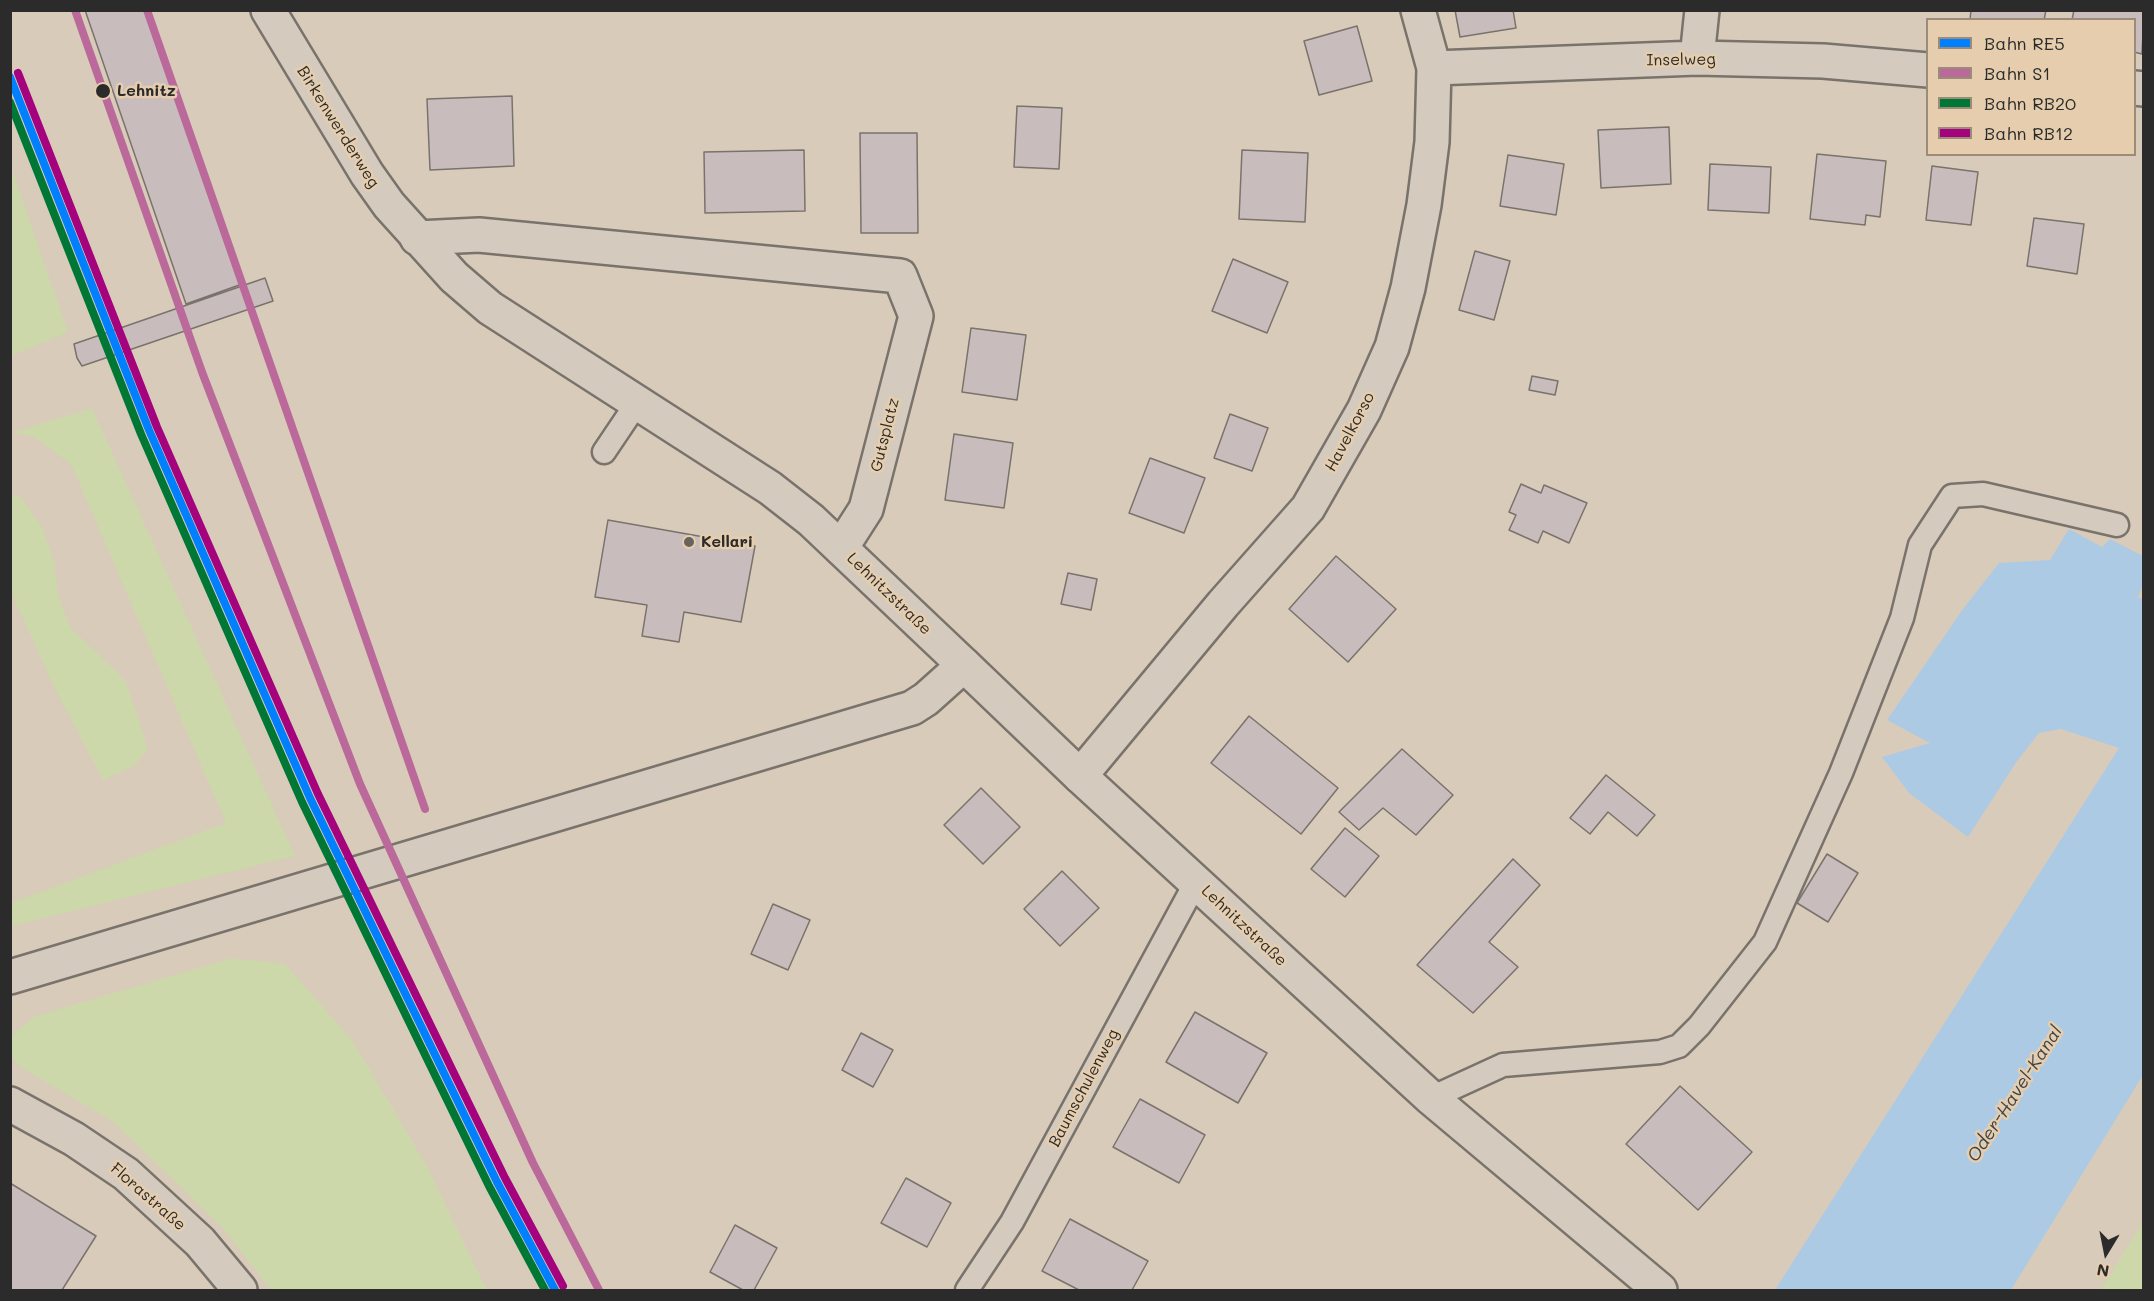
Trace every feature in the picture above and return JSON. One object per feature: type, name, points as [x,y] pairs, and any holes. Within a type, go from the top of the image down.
[{"type":"street","name":"Birkenwerderweg","points":[[268,10],[367,174],[417,238]]},
{"type":"street","name":"Havelkorso","points":[[1080,776],[1222,604],[1308,508],[1364,410],[1392,347],[1408,288],[1424,205],[1432,142],[1434,69],[1418,10]]},
{"type":"street","points":[[1697,58],[1702,10]]},
{"type":"street","name":"Inselweg","points":[[1434,69],[1697,58],[1822,61],[1926,70]]},
{"type":"street","name":"Gutsplatz","points":[[417,238],[479,235],[900,276],[916,316],[866,509],[841,548]]},
{"type":"street","points":[[417,238],[454,277],[490,308],[770,488],[841,548]]},
{"type":"street","name":"Lehnitzstraße","points":[[841,548],[1080,776],[1431,1098],[1660,1290]]},
{"type":"street","points":[[10,977],[912,708],[926,699],[964,665]]},
{"type":"street","name":"Florastraße","points":[[10,1104],[74,1139],[126,1174],[200,1242],[240,1290]]},
{"type":"lane","points":[[604,452],[637,403]]},
{"type":"lane","points":[[1431,1098],[1503,1065],[1660,1052],[1679,1046],[1700,1026],[1765,942],[1841,773],[1902,618],[1920,545],[1952,496],[1983,494],[2117,525]]},
{"type":"lane","name":"Baumschulenweg","points":[[967,1290],[1012,1222],[1196,882]]},
{"type":"green space","points":[[11,167],[68,332],[10,356]]},
{"type":"green space","points":[[92,408],[295,856],[11,926],[11,903],[226,823],[71,464],[34,437],[13,432]]},
{"type":"green space","points":[[11,494],[21,497],[42,527],[54,561],[58,596],[71,628],[125,680],[138,717],[148,749],[135,765],[103,780],[52,683],[11,592]]},
{"type":"green space","points":[[232,958],[285,964],[352,1040],[425,1163],[487,1290],[271,1290],[223,1228],[112,1121],[19,1066],[11,1054],[11,1037],[33,1017]]},
{"type":"green space","points":[[2143,1222],[2143,1290],[2101,1290]]},
{"type":"water","name":"Oder-Havel-Kanal","points":[[2069,529],[2102,547],[2110,539],[2143,556],[2143,585],[2138,597],[2144,600],[2143,1075],[2011,1290],[1775,1290],[2119,748],[2061,729],[2039,733],[2017,761],[1968,837],[1909,793],[1882,757],[1930,743],[1887,720],[1963,609],[1999,563],[2050,560]]},
{"type":"building","points":[[85,10],[146,10],[242,284],[186,304]]},
{"type":"building","points":[[1455,10],[1513,10],[1516,28],[1460,37]]},
{"type":"building","points":[[1971,10],[2046,10],[2044,18],[1970,18]]},
{"type":"building","points":[[2074,10],[2144,10],[2142,54],[2136,52],[2136,18],[2072,18]]},
{"type":"building","points":[[1357,26],[1372,81],[1319,95],[1304,41]]},
{"type":"building","points":[[512,96],[514,166],[430,170],[427,99]]},
{"type":"building","points":[[1017,106],[1062,108],[1059,169],[1014,167]]},
{"type":"building","points":[[1669,127],[1671,184],[1601,188],[1598,130]]},
{"type":"building","points":[[860,133],[917,133],[918,233],[861,233]]},
{"type":"building","points":[[804,150],[805,211],[705,213],[704,152]]},
{"type":"building","points":[[1242,150],[1308,153],[1305,222],[1239,219]]},
{"type":"building","points":[[1817,154],[1886,161],[1880,217],[1866,215],[1865,225],[1810,219]]},
{"type":"building","points":[[1508,155],[1564,164],[1556,215],[1500,206]]},
{"type":"building","points":[[1710,164],[1771,167],[1769,213],[1708,210]]},
{"type":"building","points":[[1932,166],[1978,172],[1971,225],[1926,220]]},
{"type":"building","points":[[2034,218],[2084,224],[2077,274],[2027,266]]},
{"type":"building","points":[[1475,251],[1510,261],[1494,320],[1459,310]]},
{"type":"building","points":[[1233,259],[1288,282],[1267,333],[1212,311]]},
{"type":"building","points":[[265,278],[273,301],[82,366],[77,358],[74,344]]},
{"type":"building","points":[[971,328],[1026,335],[1017,400],[962,392]]},
{"type":"building","points":[[1532,376],[1558,381],[1555,395],[1529,390]]},
{"type":"building","points":[[1230,414],[1268,428],[1252,471],[1214,458]]},
{"type":"building","points":[[954,434],[1013,443],[1004,508],[945,500]]},
{"type":"building","points":[[1150,458],[1205,478],[1184,533],[1129,513]]},
{"type":"building","points":[[1521,484],[1541,493],[1544,485],[1587,503],[1569,543],[1543,531],[1538,543],[1509,530],[1516,515],[1509,512]]},
{"type":"building","points":[[608,520],[755,546],[741,622],[684,612],[679,642],[642,636],[647,605],[595,597]]},
{"type":"building","points":[[1336,556],[1396,609],[1348,662],[1289,609]]},
{"type":"building","points":[[1068,573],[1097,579],[1091,610],[1061,604]]},
{"type":"building","points":[[1249,716],[1338,788],[1301,834],[1211,763]]},
{"type":"building","points":[[1402,749],[1453,795],[1416,835],[1383,808],[1359,830],[1339,812]]},
{"type":"building","points":[[1606,775],[1655,815],[1637,836],[1608,812],[1590,834],[1570,818]]},
{"type":"building","points":[[981,788],[1020,827],[983,864],[944,825]]},
{"type":"building","points":[[1345,828],[1379,856],[1345,897],[1311,869]]},
{"type":"building","points":[[1827,854],[1858,873],[1828,922],[1797,903]]},
{"type":"building","points":[[1513,859],[1540,885],[1489,942],[1518,967],[1473,1013],[1417,965]]},
{"type":"building","points":[[1062,871],[1099,908],[1060,946],[1024,909]]},
{"type":"building","points":[[773,904],[810,920],[788,970],[751,954]]},
{"type":"building","points":[[1195,1012],[1267,1053],[1238,1103],[1166,1062]]},
{"type":"building","points":[[861,1033],[893,1050],[873,1087],[842,1070]]},
{"type":"building","points":[[1680,1086],[1752,1152],[1698,1210],[1626,1144]]},
{"type":"building","points":[[1140,1099],[1205,1135],[1179,1183],[1113,1147]]},
{"type":"building","points":[[906,1178],[951,1203],[927,1247],[881,1223]]},
{"type":"building","points":[[10,1183],[96,1236],[62,1290],[10,1290]]},
{"type":"building","points":[[1070,1219],[1148,1261],[1132,1290],[1079,1290],[1042,1271]]},
{"type":"building","points":[[735,1225],[777,1248],[754,1290],[743,1290],[710,1272]]},
{"type":"rail line","name":"S1","points":[[75,10],[202,372],[360,784],[533,1163],[599,1290]]},
{"type":"rail line","name":"S1","points":[[147,10],[425,809]]},
{"type":"rail line","name":"RB12","points":[[18,73],[157,427],[318,794],[505,1178],[563,1286]]},
{"type":"rail line","name":"RE5","points":[[10,77],[149,430],[310,798],[497,1182],[555,1290]]},
{"type":"rail line","name":"RB20","points":[[10,102],[141,434],[302,802],[489,1186],[545,1290]]},
{"type":"place","name":"Lehnitz","points":[[103,91]]},
{"type":"place","name":"Kellari","points":[[689,542]]}]
